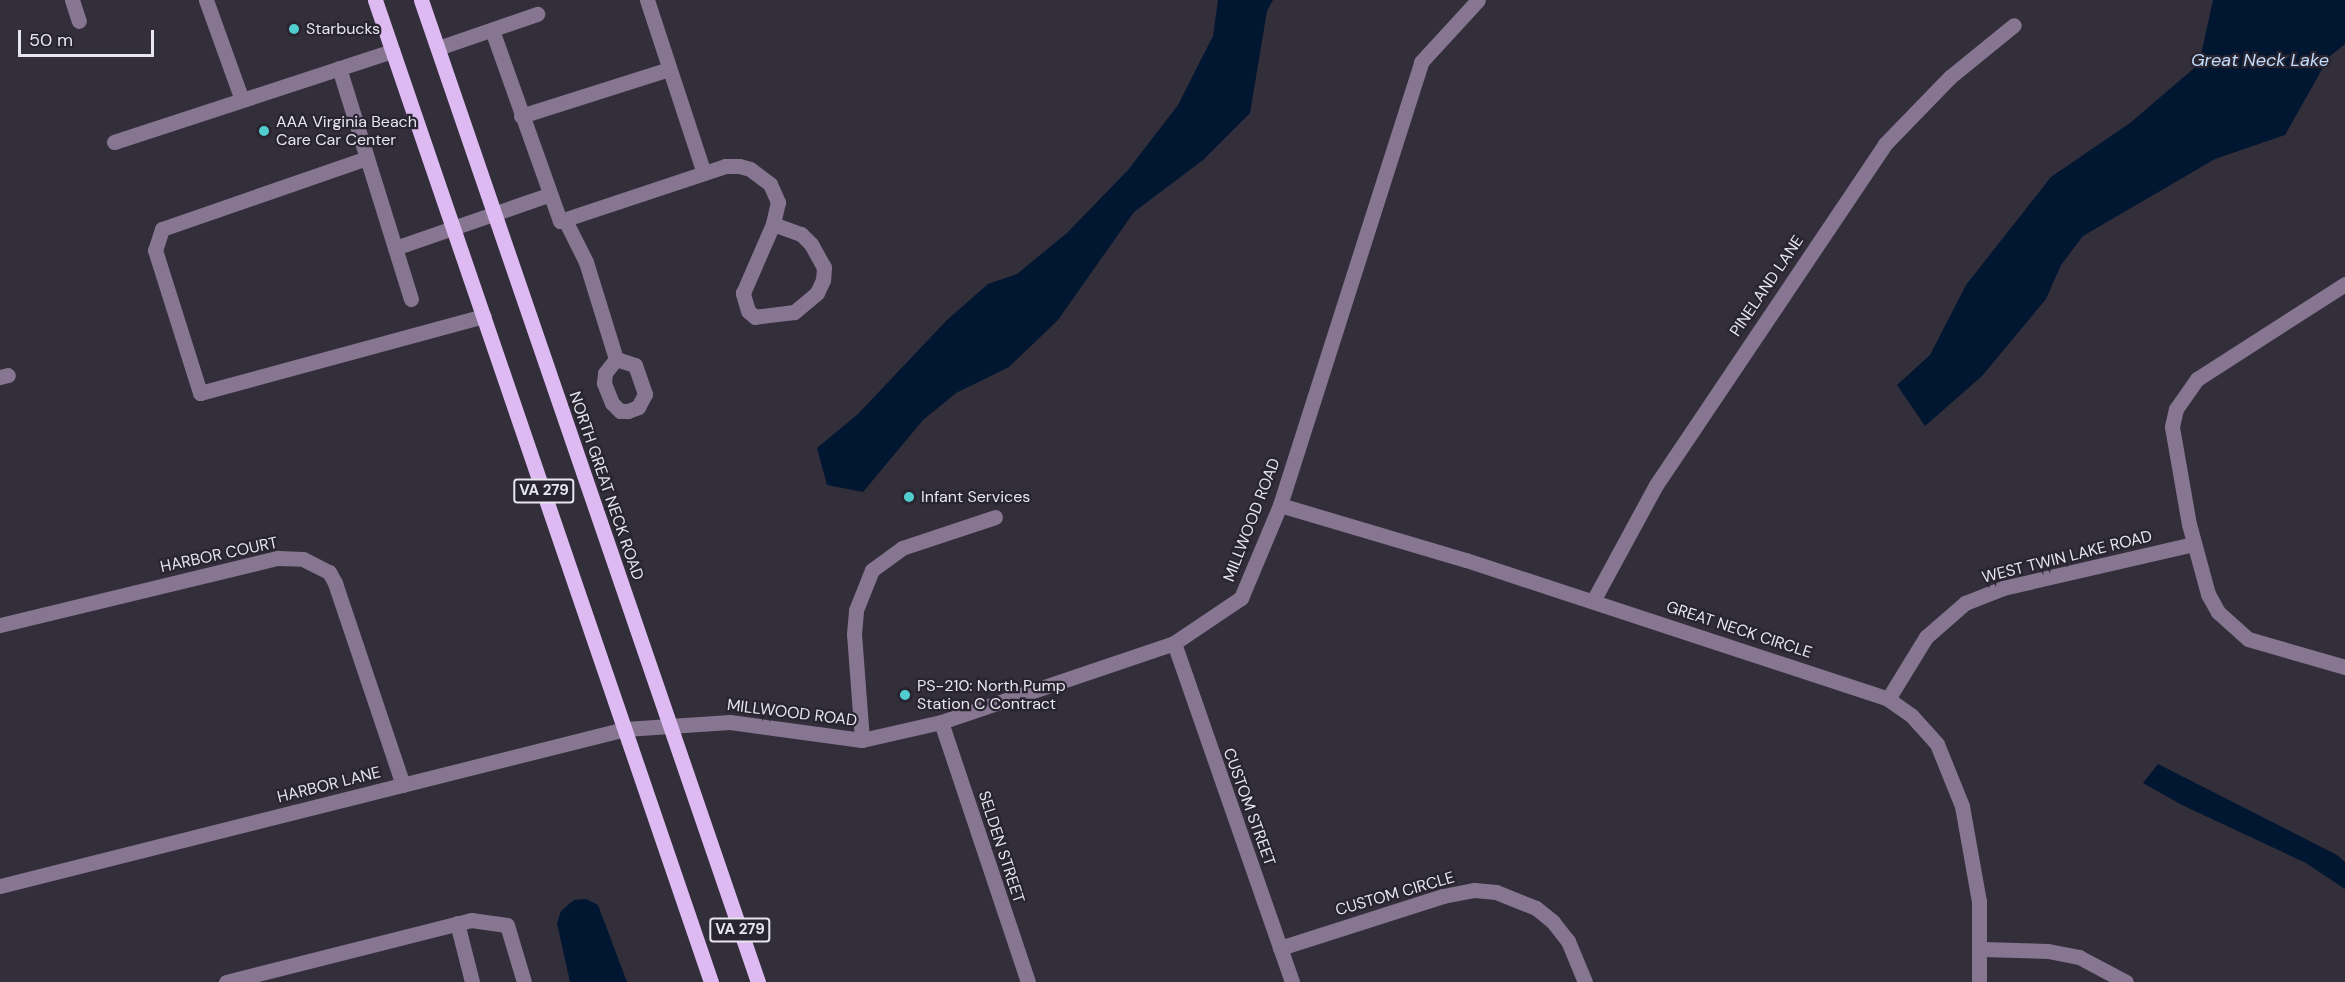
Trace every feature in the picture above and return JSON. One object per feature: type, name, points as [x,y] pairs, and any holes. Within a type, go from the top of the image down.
[{"type":"main road","name":"VA 279","points":[[375,0],[711,982]]},
{"type":"main road","name":"NORTH GREAT NECK ROAD","points":[[421,0],[668,726],[758,982]]},
{"type":"street","points":[[72,0],[79,21]]},
{"type":"street","points":[[206,0],[242,100]]},
{"type":"street","points":[[647,0],[704,174]]},
{"type":"street","name":"MILLWOOD ROAD","points":[[668,726],[730,722],[862,740],[940,722],[1174,643],[1241,598],[1280,505],[1421,62],[1478,0]]},
{"type":"street","points":[[438,48],[537,14]]},
{"type":"street","name":"PINELAND LANE","points":[[1593,602],[1656,485],[1885,144],[1950,77],[2014,25]]},
{"type":"street","points":[[492,30],[556,217],[566,222],[586,262],[616,359]]},
{"type":"street","points":[[114,142],[392,51]]},
{"type":"street","points":[[339,68],[411,299]]},
{"type":"street","points":[[521,116],[669,69]]},
{"type":"street","points":[[367,158],[169,223],[162,229],[154,250],[200,393],[484,316]]},
{"type":"street","points":[[566,222],[704,174],[739,166],[762,176],[778,202],[773,224],[743,293],[748,311],[755,317],[794,312],[818,293],[822,280],[824,267],[811,244],[801,234],[773,224]]},
{"type":"street","points":[[395,248],[548,195]]},
{"type":"street","points":[[2345,284],[2197,379],[2185,393],[2176,409],[2172,443],[2194,544],[2208,594],[2232,627],[2267,646],[2345,667]]},
{"type":"street","name":"GREAT NECK CIRCLE","points":[[1280,505],[1593,602],[1888,699],[1928,732],[1952,774],[1972,854],[1982,949],[1979,982]]},
{"type":"street","points":[[862,740],[854,634],[856,610],[872,570],[902,548],[995,517]]},
{"type":"street","name":"WEST TWIN LAKE ROAD","points":[[1888,699],[1926,637],[1965,603],[2003,588],[2194,544]]},
{"type":"street","name":"HARBOR COURT","points":[[0,626],[278,558],[303,559],[329,572],[335,583],[403,784]]},
{"type":"street","name":"CUSTOM STREET","points":[[1174,643],[1292,982]]},
{"type":"street","name":"SELDEN STREET","points":[[940,722],[1028,982]]},
{"type":"street","name":"HARBOR LANE","points":[[0,886],[625,729],[668,726]]},
{"type":"street","name":"CUSTOM CIRCLE","points":[[1280,948],[1443,896],[1474,890],[1496,892],[1536,908],[1553,922],[1568,940],[1585,982]]},
{"type":"street","points":[[226,982],[471,920],[507,925],[524,982]]},
{"type":"street","points":[[457,923],[472,982]]},
{"type":"street","points":[[1982,949],[2048,951],[2079,957],[2126,982]]},
{"type":"water","points":[[1218,0],[1273,0],[1267,11],[1250,113],[1203,160],[1134,212],[1058,320],[1009,367],[956,393],[923,420],[863,492],[827,485],[817,448],[858,414],[947,320],[988,284],[1017,274],[1067,233],[1128,170],[1178,105],[1213,36]]},
{"type":"water","name":"Great Neck Lake","points":[[2213,0],[2345,0],[2345,44],[2329,57],[2285,135],[2215,159],[2083,236],[2061,265],[2046,299],[2007,346],[1982,376],[1925,426],[1897,385],[1930,355],[1966,285],[2051,177],[2130,123],[2199,64]]},
{"type":"water","points":[[2158,764],[2337,855],[2345,862],[2345,889],[2306,863],[2182,805],[2143,783]]},
{"type":"water","points":[[586,899],[598,905],[627,982],[570,982],[557,923],[561,911],[574,900]]},
{"type":"place","name":"Starbucks","points":[[294,29]]},
{"type":"place","name":"AAA Virginia Beach Care Car Center","points":[[264,131]]},
{"type":"place","name":"Infant Services","points":[[909,497]]},
{"type":"place","name":"PS-210: North Pump Station C Contract","points":[[905,695]]}]
